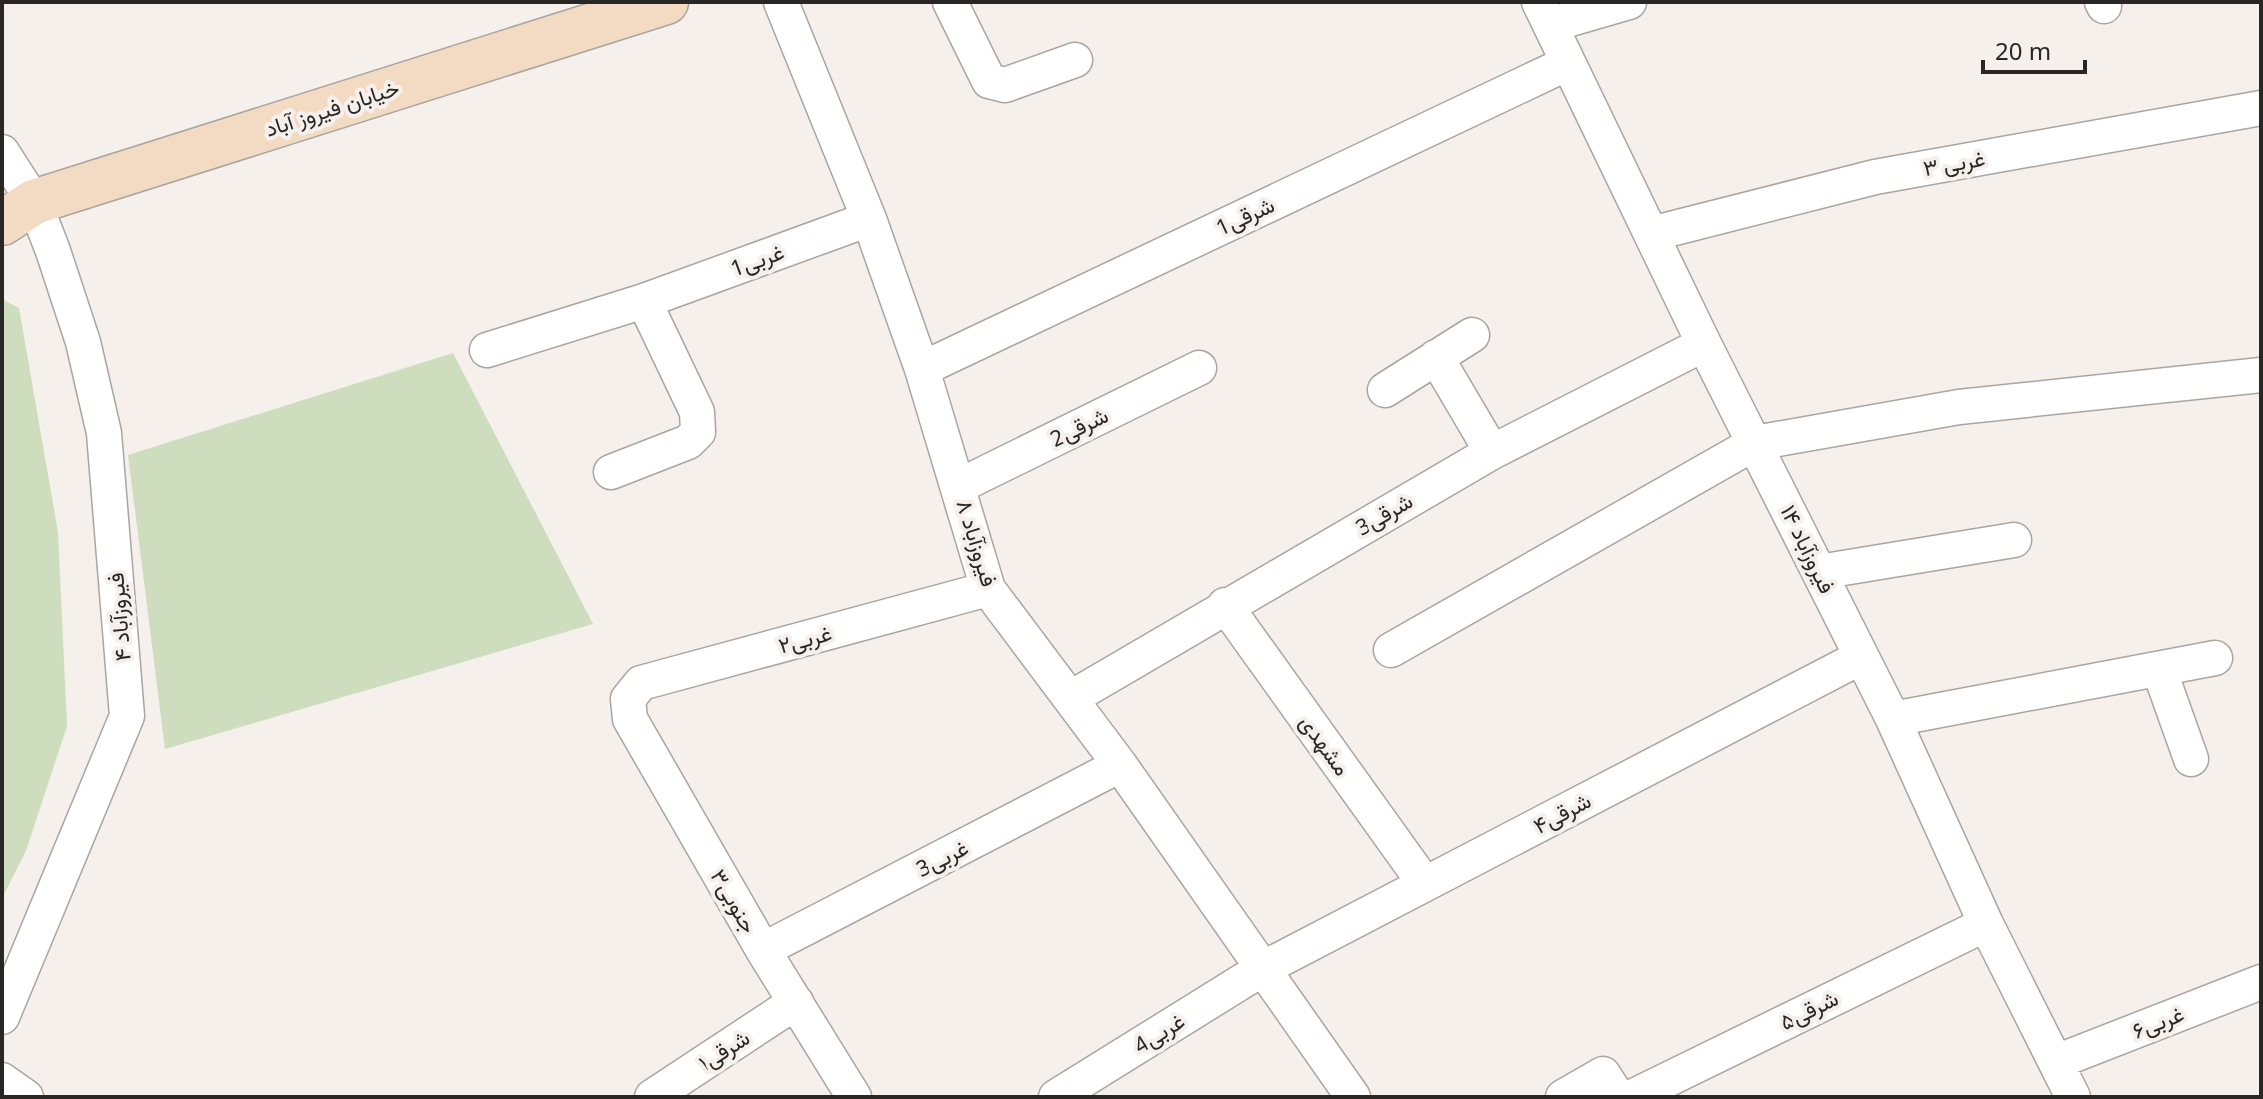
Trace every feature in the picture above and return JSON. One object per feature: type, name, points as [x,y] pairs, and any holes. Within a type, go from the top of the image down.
[{"type":"main road","name":"خیابان فیروز آباد","points":[[18,213],[666,2]]},
{"type":"street","name":"فیروزآباد ۸","points":[[781,2],[869,219],[922,369],[988,589],[1120,765],[1353,1097]]},
{"type":"street","points":[[950,2],[989,81],[1005,85],[1075,60]]},
{"type":"street","points":[[1544,13],[1629,2]]},
{"type":"street","name":"فیروزآباد ۱۴","points":[[1544,13],[1704,344],[1893,719],[1986,924],[2073,1097]]},
{"type":"street","name":"شرقی1","points":[[922,369],[1568,63]]},
{"type":"street","name":"غربی ۳","points":[[1651,234],[1875,177],[2261,108]]},
{"type":"street","name":"فیروزآباد ۴","points":[[2,152],[18,213],[83,342],[104,433],[127,716],[2,1017]]},
{"type":"street","name":"غربی1","points":[[487,350],[644,301],[869,219]]},
{"type":"street","points":[[611,472],[688,442],[698,432],[697,412],[644,301]]},
{"type":"street","points":[[1385,390],[1472,335]]},
{"type":"street","name":"شرقی3","points":[[1071,698],[1225,605],[1492,452],[1704,344]]},
{"type":"street","points":[[1436,357],[1492,452]]},
{"type":"street","name":"شرقی2","points":[[959,486],[1199,368]]},
{"type":"street","points":[[1391,650],[1755,443],[1959,407],[2261,375]]},
{"type":"street","points":[[1819,572],[2014,540]]},
{"type":"street","name":"غربی۲","points":[[628,699],[641,683],[988,589]]},
{"type":"street","name":"مشهدی","points":[[1225,605],[1425,884]]},
{"type":"street","name":"شرقی۴","points":[[1262,969],[1861,657]]},
{"type":"street","points":[[1893,719],[2215,658]]},
{"type":"street","points":[[2159,669],[2191,759]]},
{"type":"street","name":"جنوبی۳","points":[[628,699],[630,719],[763,950],[854,1097]]},
{"type":"street","name":"غربی3","points":[[763,950],[1120,765]]},
{"type":"street","name":"شرقی۵","points":[[1632,1097],[1986,924]]},
{"type":"street","name":"غربی4","points":[[1056,1097],[1262,969]]},
{"type":"street","name":"غربی۶","points":[[2056,1062],[2261,982]]},
{"type":"street","name":"شرقی۱","points":[[652,1097],[796,1002]]},
{"type":"street","points":[[1563,1097],[1603,1074],[1618,1097]]},
{"type":"street","points":[[2,1080],[26,1097]]},
{"type":"green space","points":[[2,299],[19,308],[58,532],[67,726],[26,851],[2,898]]},
{"type":"green space","points":[[453,353],[593,624],[165,749],[128,455]]}]
